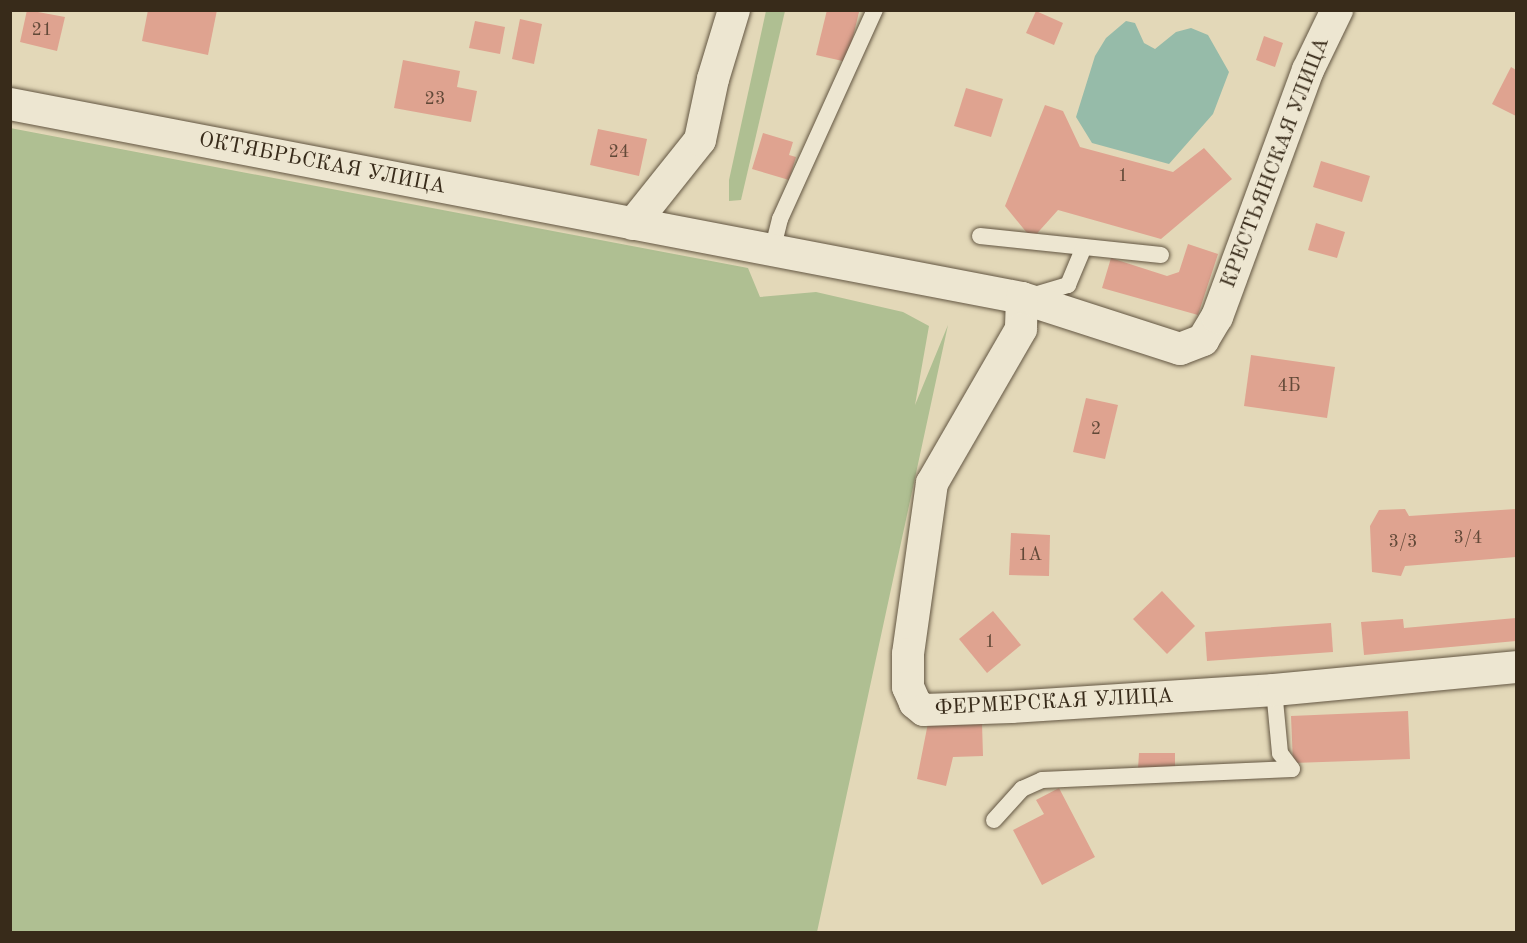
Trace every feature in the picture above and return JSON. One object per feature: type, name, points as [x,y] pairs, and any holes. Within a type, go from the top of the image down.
[{"type":"street","points":[[633,224],[700,140],[713,79],[734,10]]},
{"type":"street","name":"КРЕСТЬЯНСКАЯ УЛИЦА","points":[[1022,298],[1180,349],[1203,340],[1217,317],[1308,70],[1337,10]]},
{"type":"street","name":"ОКТЯБРЬСКАЯ УЛИЦА","points":[[10,104],[1022,298]]},
{"type":"street","name":"ФЕРМЕРСКАЯ УЛИЦА","points":[[1022,298],[1021,329],[932,483],[908,654],[908,687],[915,703],[924,710],[1011,707],[1274,690],[1516,667]]},
{"type":"lane","points":[[772,251],[780,219],[875,10]]},
{"type":"lane","points":[[980,236],[1161,255]]},
{"type":"lane","points":[[1022,298],[1068,285],[1084,247]]},
{"type":"lane","points":[[994,820],[1022,789],[1042,780],[1292,769],[1280,753],[1274,690]]},
{"type":"shaded area","points":[[766,11],[785,11],[741,200],[729,201],[729,180]]},
{"type":"shaded area","points":[[1126,21],[1135,23],[1144,43],[1155,49],[1176,32],[1191,28],[1208,35],[1229,72],[1213,114],[1169,164],[1092,143],[1076,117],[1095,56],[1106,38]]},
{"type":"shaded area","points":[[10,128],[748,268],[760,297],[816,292],[903,312],[929,326],[915,405],[948,325],[817,932],[11,932]]},
{"type":"building","points":[[27,10],[65,17],[57,51],[20,42]]},
{"type":"building","points":[[148,10],[217,10],[208,55],[142,41]]},
{"type":"building","points":[[827,10],[859,12],[847,62],[816,55]]},
{"type":"building","points":[[1036,11],[1063,23],[1054,45],[1026,33]]},
{"type":"building","points":[[520,19],[542,24],[534,64],[512,59]]},
{"type":"building","points":[[475,21],[505,27],[500,54],[469,48]]},
{"type":"building","points":[[1264,36],[1283,43],[1275,67],[1256,60]]},
{"type":"building","points":[[403,60],[460,71],[457,87],[477,91],[471,122],[394,108]]},
{"type":"building","points":[[1511,67],[1516,70],[1516,116],[1492,104]]},
{"type":"building","points":[[966,88],[1003,99],[991,137],[954,126]]},
{"type":"building","points":[[1045,105],[1063,111],[1080,147],[1173,172],[1204,148],[1232,179],[1161,239],[1058,210],[1032,239],[1005,206]]},
{"type":"building","points":[[598,129],[647,139],[639,176],[590,165]]},
{"type":"building","points":[[763,133],[793,142],[789,155],[796,157],[789,180],[752,169]]},
{"type":"building","points":[[1321,161],[1370,176],[1362,202],[1313,187]]},
{"type":"building","points":[[1316,223],[1345,232],[1337,258],[1308,250]]},
{"type":"building","points":[[1188,244],[1218,254],[1198,315],[1102,288],[1111,258],[1167,276],[1179,272]]},
{"type":"building","points":[[1251,355],[1335,367],[1327,418],[1244,406]]},
{"type":"building","points":[[1086,398],[1118,405],[1105,459],[1073,452]]},
{"type":"building","points":[[1405,509],[1409,516],[1516,509],[1516,557],[1405,566],[1401,576],[1372,572],[1370,526],[1379,510]]},
{"type":"building","points":[[1011,533],[1050,535],[1049,576],[1009,575]]},
{"type":"building","points":[[1162,591],[1195,626],[1167,654],[1133,619]]},
{"type":"building","points":[[993,611],[1021,645],[987,673],[959,639]]},
{"type":"building","points":[[1516,618],[1516,641],[1364,655],[1361,622],[1403,619],[1404,628]]},
{"type":"building","points":[[1331,623],[1333,652],[1207,661],[1205,632]]},
{"type":"building","points":[[1408,711],[1410,759],[1293,763],[1291,716]]},
{"type":"building","points":[[928,723],[982,723],[983,756],[953,757],[946,786],[917,779]]},
{"type":"building","points":[[1139,753],[1175,753],[1175,769],[1138,769]]},
{"type":"building","points":[[1059,788],[1095,857],[1042,885],[1013,830],[1044,814],[1036,800]]}]
